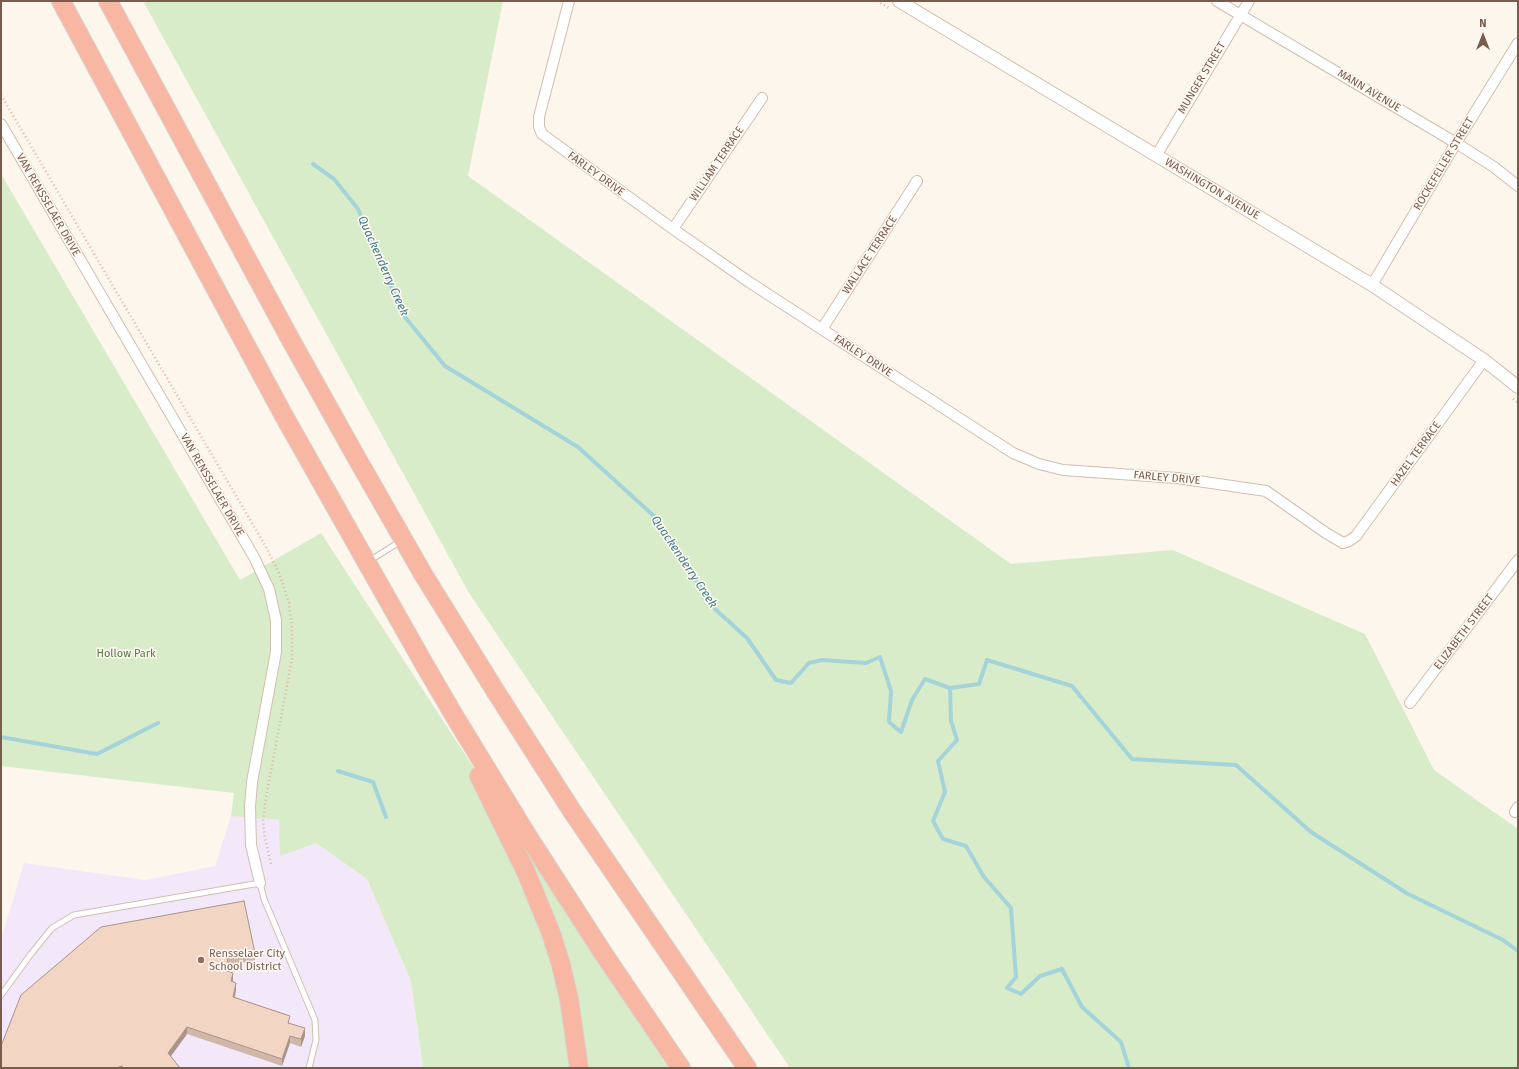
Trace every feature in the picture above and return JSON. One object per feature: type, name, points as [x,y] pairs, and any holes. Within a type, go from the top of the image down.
[{"type":"highway","points":[[61,1],[276,402],[427,670],[535,847],[603,953],[681,1068]]},
{"type":"highway","points":[[108,1],[288,334],[404,540],[496,692],[560,793],[747,1068]]},
{"type":"highway","points":[[427,670],[539,901],[561,965],[569,999],[579,1068]]},
{"type":"street","name":"FARLEY DRIVE","points":[[569,1],[539,117],[539,127],[542,134],[673,229],[749,282],[1013,453],[1039,464],[1063,470],[1176,478],[1266,491],[1343,543]]},
{"type":"street","name":"WASHINGTON AVENUE","points":[[899,1],[1372,285],[1484,360],[1518,388]]},
{"type":"street","name":"MANN AVENUE","points":[[1217,1],[1456,143],[1494,167],[1518,186]]},
{"type":"street","name":"MUNGER STREET","points":[[1156,156],[1248,1]]},
{"type":"street","name":"ROCKEFELLER STREET","points":[[1372,285],[1456,143],[1518,43]]},
{"type":"street","name":"WILLIAM TERRACE","points":[[673,229],[762,98]]},
{"type":"street","name":"VAN RENSSELAER DRIVE","points":[[1,124],[254,557],[269,589],[276,620],[276,652],[252,782],[250,807],[251,845],[260,883]]},
{"type":"street","name":"WALLACE TERRACE","points":[[822,329],[917,181]]},
{"type":"street","name":"HAZEL TERRACE","points":[[1343,543],[1349,542],[1356,536],[1484,360]]},
{"type":"street","name":"ELIZABETH STREET","points":[[1410,703],[1518,560]]},
{"type":"lane","points":[[366,562],[404,540]]},
{"type":"lane","points":[[1,995],[52,928],[74,915],[260,883],[264,899],[315,1020],[316,1040],[309,1068]]},
{"type":"shaded area","name":"Rensselaer City School District","points":[[231,816],[280,820],[280,855],[316,843],[367,879],[411,981],[423,1068],[1,1068],[1,939],[24,863],[146,880],[215,866]]},
{"type":"green space","points":[[143,1],[503,1],[468,176],[1011,564],[1173,550],[1365,634],[1434,770],[1518,829],[1518,1068],[790,1068],[469,593]]},
{"type":"green space","name":"Hollow Park","points":[[1,174],[240,580],[321,533],[669,1068],[423,1068],[411,981],[367,879],[316,843],[280,856],[279,820],[231,816],[234,793],[1,766]]},
{"type":"building","name":"Rensselaer City School District","points":[[244,901],[255,953],[227,958],[229,967],[227,971],[233,973],[231,981],[236,983],[233,997],[290,1016],[288,1023],[305,1028],[301,1039],[290,1036],[282,1059],[187,1027],[168,1053],[180,1068],[124,1068],[122,1066],[116,1068],[1,1068],[1,1046],[21,995],[101,927]]},
{"type":"waterway","name":"Quackenderry Creek","points":[[313,164],[334,179],[358,209],[404,316],[445,366],[578,447],[654,516],[715,609],[747,638],[776,680],[791,683],[809,663],[822,660],[866,663],[880,657],[891,691],[889,722],[901,732],[912,700],[925,679],[950,688],[951,721],[957,740],[938,761],[945,792],[933,821],[943,839],[966,846],[984,877],[1011,908],[1016,977],[1007,988],[1021,994],[1040,976],[1062,969],[1082,1007],[1121,1042],[1129,1068]]},
{"type":"waterway","points":[[950,688],[979,684],[987,660],[1072,686],[1132,759],[1236,765],[1311,832],[1408,894],[1503,940],[1518,951]]},
{"type":"waterway","points":[[1,737],[97,754],[158,723]]},
{"type":"waterway","points":[[338,771],[373,782],[386,817]]},
{"type":"place","name":"Rensselaer City School District","points":[[201,960]]}]
